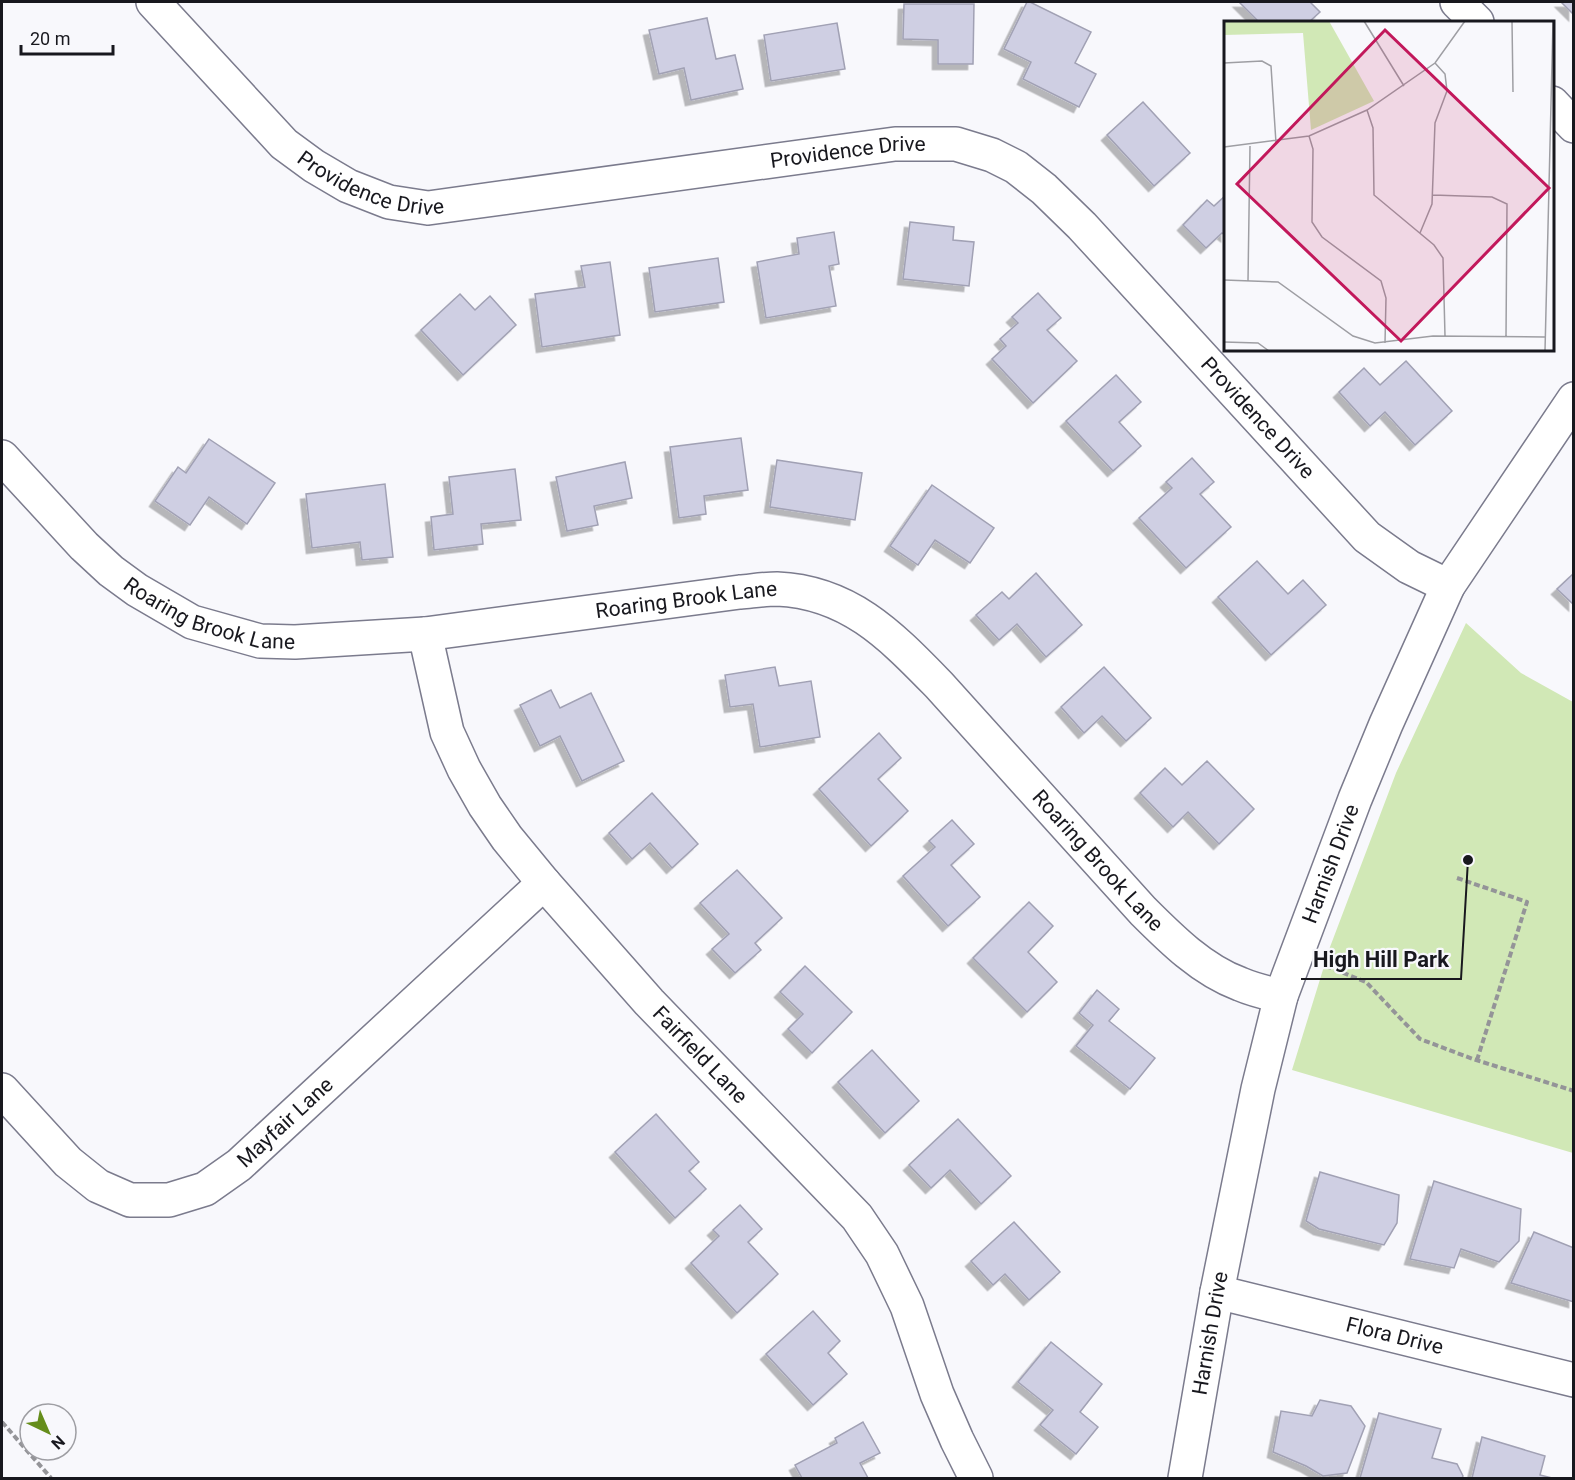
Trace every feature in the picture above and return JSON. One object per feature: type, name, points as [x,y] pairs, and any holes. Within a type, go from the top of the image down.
[{"type":"street","name":"Providence Drive","points":[[153,2],[284,144],[314,166],[348,186],[389,202],[428,208],[895,144],[956,144],[992,155],[1016,167],[1044,189],[1082,226],[1367,537],[1409,567],[1448,586]]},
{"type":"street","points":[[1457,2],[1476,21]]},
{"type":"street","points":[[1554,106],[1574,126]]},
{"type":"street","name":"Harnish Drive","points":[[1185,1479],[1217,1292],[1258,1089],[1281,996],[1354,799],[1448,586],[1574,399]]},
{"type":"street","name":"Roaring Brook Lane","points":[[2,457],[84,546],[111,571],[137,590],[192,622],[260,641],[295,642],[425,634],[777,589],[807,593],[853,610],[888,635],[914,659],[1166,934],[1212,970],[1238,984],[1281,996]]},
{"type":"street","name":"Fairfield Lane","points":[[425,634],[447,732],[464,769],[507,838],[649,1002],[857,1217],[882,1254],[907,1306],[937,1395],[976,1479]]},
{"type":"street","name":"Mayfair Lane","points":[[2,1090],[68,1162],[98,1186],[130,1200],[169,1200],[205,1189],[238,1165],[544,882]]},
{"type":"street","name":"Flora Drive","points":[[1217,1292],[1574,1380]]},
{"type":"path","points":[[1457,878],[1527,902],[1477,1060]]},
{"type":"path","points":[[1298,954],[1366,982],[1420,1039],[1477,1060],[1574,1090]]},
{"type":"path","points":[[2,1422],[51,1479]]},
{"type":"green space","points":[[1466,623],[1521,673],[1573,702],[1573,1153],[1292,1070],[1330,947],[1396,773]]},
{"type":"building","points":[[1027,2],[1091,32],[1075,63],[1096,74],[1079,107],[1023,79],[1031,62],[1004,49]]},
{"type":"building","points":[[1239,2],[1310,2],[1320,12],[1310,21],[1258,21]]},
{"type":"building","points":[[1561,2],[1574,2],[1574,15]]},
{"type":"building","points":[[904,4],[974,4],[973,64],[938,64],[938,40],[903,39]]},
{"type":"building","points":[[707,18],[716,59],[735,55],[743,89],[691,100],[684,68],[659,74],[649,30]]},
{"type":"building","points":[[837,23],[845,69],[771,81],[764,35]]},
{"type":"building","points":[[1143,102],[1190,153],[1154,186],[1107,135]]},
{"type":"building","points":[[1224,197],[1224,234],[1222,233],[1206,248],[1183,225],[1207,200],[1214,206]]},
{"type":"building","points":[[910,222],[954,227],[953,240],[974,242],[969,286],[903,279]]},
{"type":"building","points":[[834,232],[839,264],[829,266],[836,306],[766,318],[757,262],[799,254],[797,238]]},
{"type":"building","points":[[718,258],[724,302],[655,312],[649,268]]},
{"type":"building","points":[[610,262],[620,335],[542,347],[535,294],[585,287],[581,266]]},
{"type":"building","points":[[1038,293],[1061,318],[1047,330],[1077,361],[1033,403],[992,359],[1006,346],[1000,339],[1018,323],[1012,317]]},
{"type":"building","points":[[460,294],[475,310],[490,296],[516,325],[463,375],[421,330]]},
{"type":"building","points":[[1406,361],[1452,411],[1415,445],[1385,412],[1370,426],[1339,392],[1364,368],[1380,385]]},
{"type":"building","points":[[1116,375],[1141,402],[1119,422],[1141,446],[1113,471],[1066,421]]},
{"type":"building","points":[[741,438],[748,490],[704,496],[706,514],[679,518],[670,447]]},
{"type":"building","points":[[209,439],[275,483],[247,524],[209,497],[190,525],[155,501],[178,467],[186,473]]},
{"type":"building","points":[[1192,458],[1214,482],[1200,494],[1231,527],[1186,568],[1139,518],[1172,488],[1166,482]]},
{"type":"building","points":[[777,460],[862,473],[855,520],[770,507]]},
{"type":"building","points":[[625,462],[632,498],[594,506],[598,525],[567,531],[556,477]]},
{"type":"building","points":[[515,469],[521,520],[481,524],[483,544],[434,550],[431,517],[453,514],[449,477]]},
{"type":"building","points":[[385,484],[393,557],[362,560],[360,542],[312,548],[306,494]]},
{"type":"building","points":[[932,485],[994,528],[970,563],[935,540],[918,565],[890,546]]},
{"type":"building","points":[[1257,561],[1288,594],[1303,580],[1326,605],[1271,655],[1218,597]]},
{"type":"building","points":[[1036,573],[1082,625],[1046,657],[1017,624],[999,640],[976,615],[1002,592],[1009,599]]},
{"type":"building","points":[[1574,573],[1574,605],[1557,589]]},
{"type":"building","points":[[775,667],[779,686],[811,681],[820,737],[760,747],[753,704],[730,707],[725,675]]},
{"type":"building","points":[[1104,667],[1151,718],[1126,741],[1102,716],[1084,733],[1061,707]]},
{"type":"building","points":[[551,690],[560,708],[591,693],[624,761],[582,781],[560,736],[540,746],[520,705]]},
{"type":"building","points":[[879,733],[901,758],[878,779],[908,811],[871,846],[819,789]]},
{"type":"building","points":[[1207,761],[1254,809],[1219,844],[1188,812],[1173,827],[1140,793],[1165,768],[1182,785]]},
{"type":"building","points":[[652,793],[698,844],[672,868],[650,843],[632,859],[609,833]]},
{"type":"building","points":[[952,820],[974,844],[951,865],[980,897],[948,926],[903,876],[935,847],[929,841]]},
{"type":"building","points":[[737,870],[782,918],[755,943],[761,950],[735,973],[712,949],[729,934],[700,903]]},
{"type":"building","points":[[1029,902],[1053,926],[1028,952],[1057,982],[1027,1012],[973,958]]},
{"type":"building","points":[[805,966],[852,1012],[812,1053],[788,1029],[803,1014],[780,992]]},
{"type":"building","points":[[1097,990],[1119,1009],[1109,1021],[1155,1058],[1130,1089],[1076,1046],[1093,1025],[1079,1013]]},
{"type":"building","points":[[872,1050],[919,1101],[885,1133],[838,1082]]},
{"type":"building","points":[[656,1114],[699,1162],[689,1171],[706,1189],[675,1218],[615,1152]]},
{"type":"building","points":[[958,1119],[1011,1176],[981,1204],[950,1170],[931,1188],[909,1165]]},
{"type":"building","points":[[1320,1172],[1399,1195],[1397,1223],[1384,1245],[1319,1229],[1306,1221]]},
{"type":"building","points":[[1434,1181],[1521,1209],[1519,1241],[1499,1262],[1461,1249],[1454,1268],[1410,1259]]},
{"type":"building","points":[[740,1205],[762,1229],[748,1242],[778,1274],[737,1313],[691,1263],[719,1236],[713,1230]]},
{"type":"building","points":[[1014,1222],[1060,1272],[1029,1300],[1005,1274],[993,1285],[971,1261]]},
{"type":"building","points":[[1534,1232],[1574,1248],[1574,1302],[1511,1283]]},
{"type":"building","points":[[813,1311],[840,1341],[828,1353],[847,1374],[813,1405],[766,1354]]},
{"type":"building","points":[[1051,1342],[1102,1384],[1080,1412],[1098,1427],[1076,1454],[1040,1425],[1053,1410],[1018,1382]]},
{"type":"building","points":[[1320,1400],[1351,1406],[1365,1426],[1347,1473],[1323,1476],[1273,1452],[1281,1411],[1312,1416]]},
{"type":"building","points":[[1379,1413],[1441,1429],[1432,1458],[1457,1464],[1462,1478],[1360,1478]]},
{"type":"building","points":[[863,1422],[880,1453],[860,1463],[868,1478],[802,1478],[795,1465],[837,1443],[835,1438]]},
{"type":"building","points":[[1482,1437],[1545,1456],[1540,1475],[1552,1478],[1472,1478]]},
{"type":"place","name":"High Hill Park","points":[[1468,860]]}]
